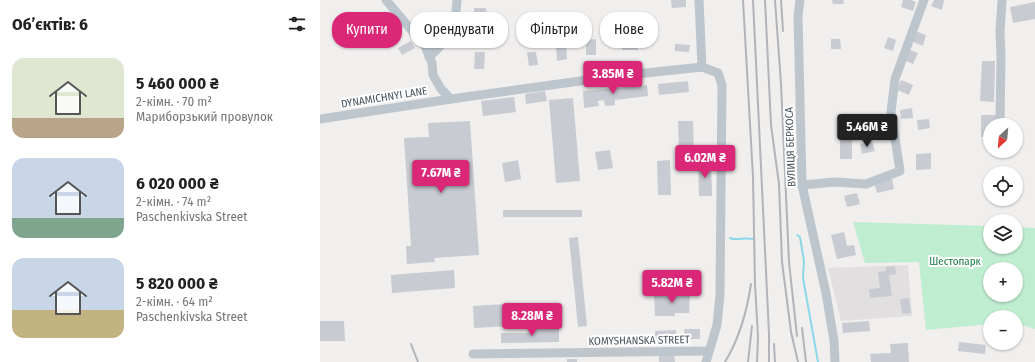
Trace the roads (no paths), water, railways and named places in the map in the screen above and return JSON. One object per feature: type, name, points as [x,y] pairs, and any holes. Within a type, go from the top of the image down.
[{"type":"street","points":[[386,0],[426,46],[433,75],[441,89],[451,99]]},
{"type":"street","points":[[429,57],[442,46],[452,30],[456,16],[457,0]]},
{"type":"street","points":[[699,0],[702,67],[718,73],[722,86],[720,295],[717,325],[706,362]]},
{"type":"street","name":"ВУЛИЦЯ БЕРКОСА","points":[[800,0],[798,16],[802,185],[826,293],[834,341],[835,362]]},
{"type":"street","points":[[802,185],[835,182],[866,184],[900,171],[891,112],[894,79],[924,0]]},
{"type":"street","points":[[1000,118],[1000,32],[1002,0]]},
{"type":"street","name":"DYNAMICHNYI LANE","points":[[320,119],[609,77],[702,67]]},
{"type":"street","name":"KOMYSHANSKA STREET","points":[[473,354],[709,351]]},
{"type":"waterway","points":[[797,235],[800,237],[804,261],[803,278],[818,362]]},
{"type":"waterway","points":[[730,238],[753,239]]},
{"type":"railway","points":[[743,0],[753,177],[755,284],[758,337],[757,362]]},
{"type":"railway","points":[[753,0],[769,334],[769,362]]},
{"type":"railway","points":[[765,0],[771,125],[779,184],[782,262],[791,332],[798,362]]},
{"type":"railway","points":[[775,0],[781,84],[789,262],[797,336]]},
{"type":"railway","points":[[781,0],[783,31]]},
{"type":"railway","points":[[725,362],[742,324],[751,284]]},
{"type":"railway","points":[[748,362],[752,326]]},
{"type":"railway","points":[[802,328],[806,362]]},
{"type":"railway","points":[[411,344],[418,362]]},
{"type":"railway","points":[[774,344],[775,362]]},
{"type":"park label","name":"Шестопарк","points":[[955,261]]}]
